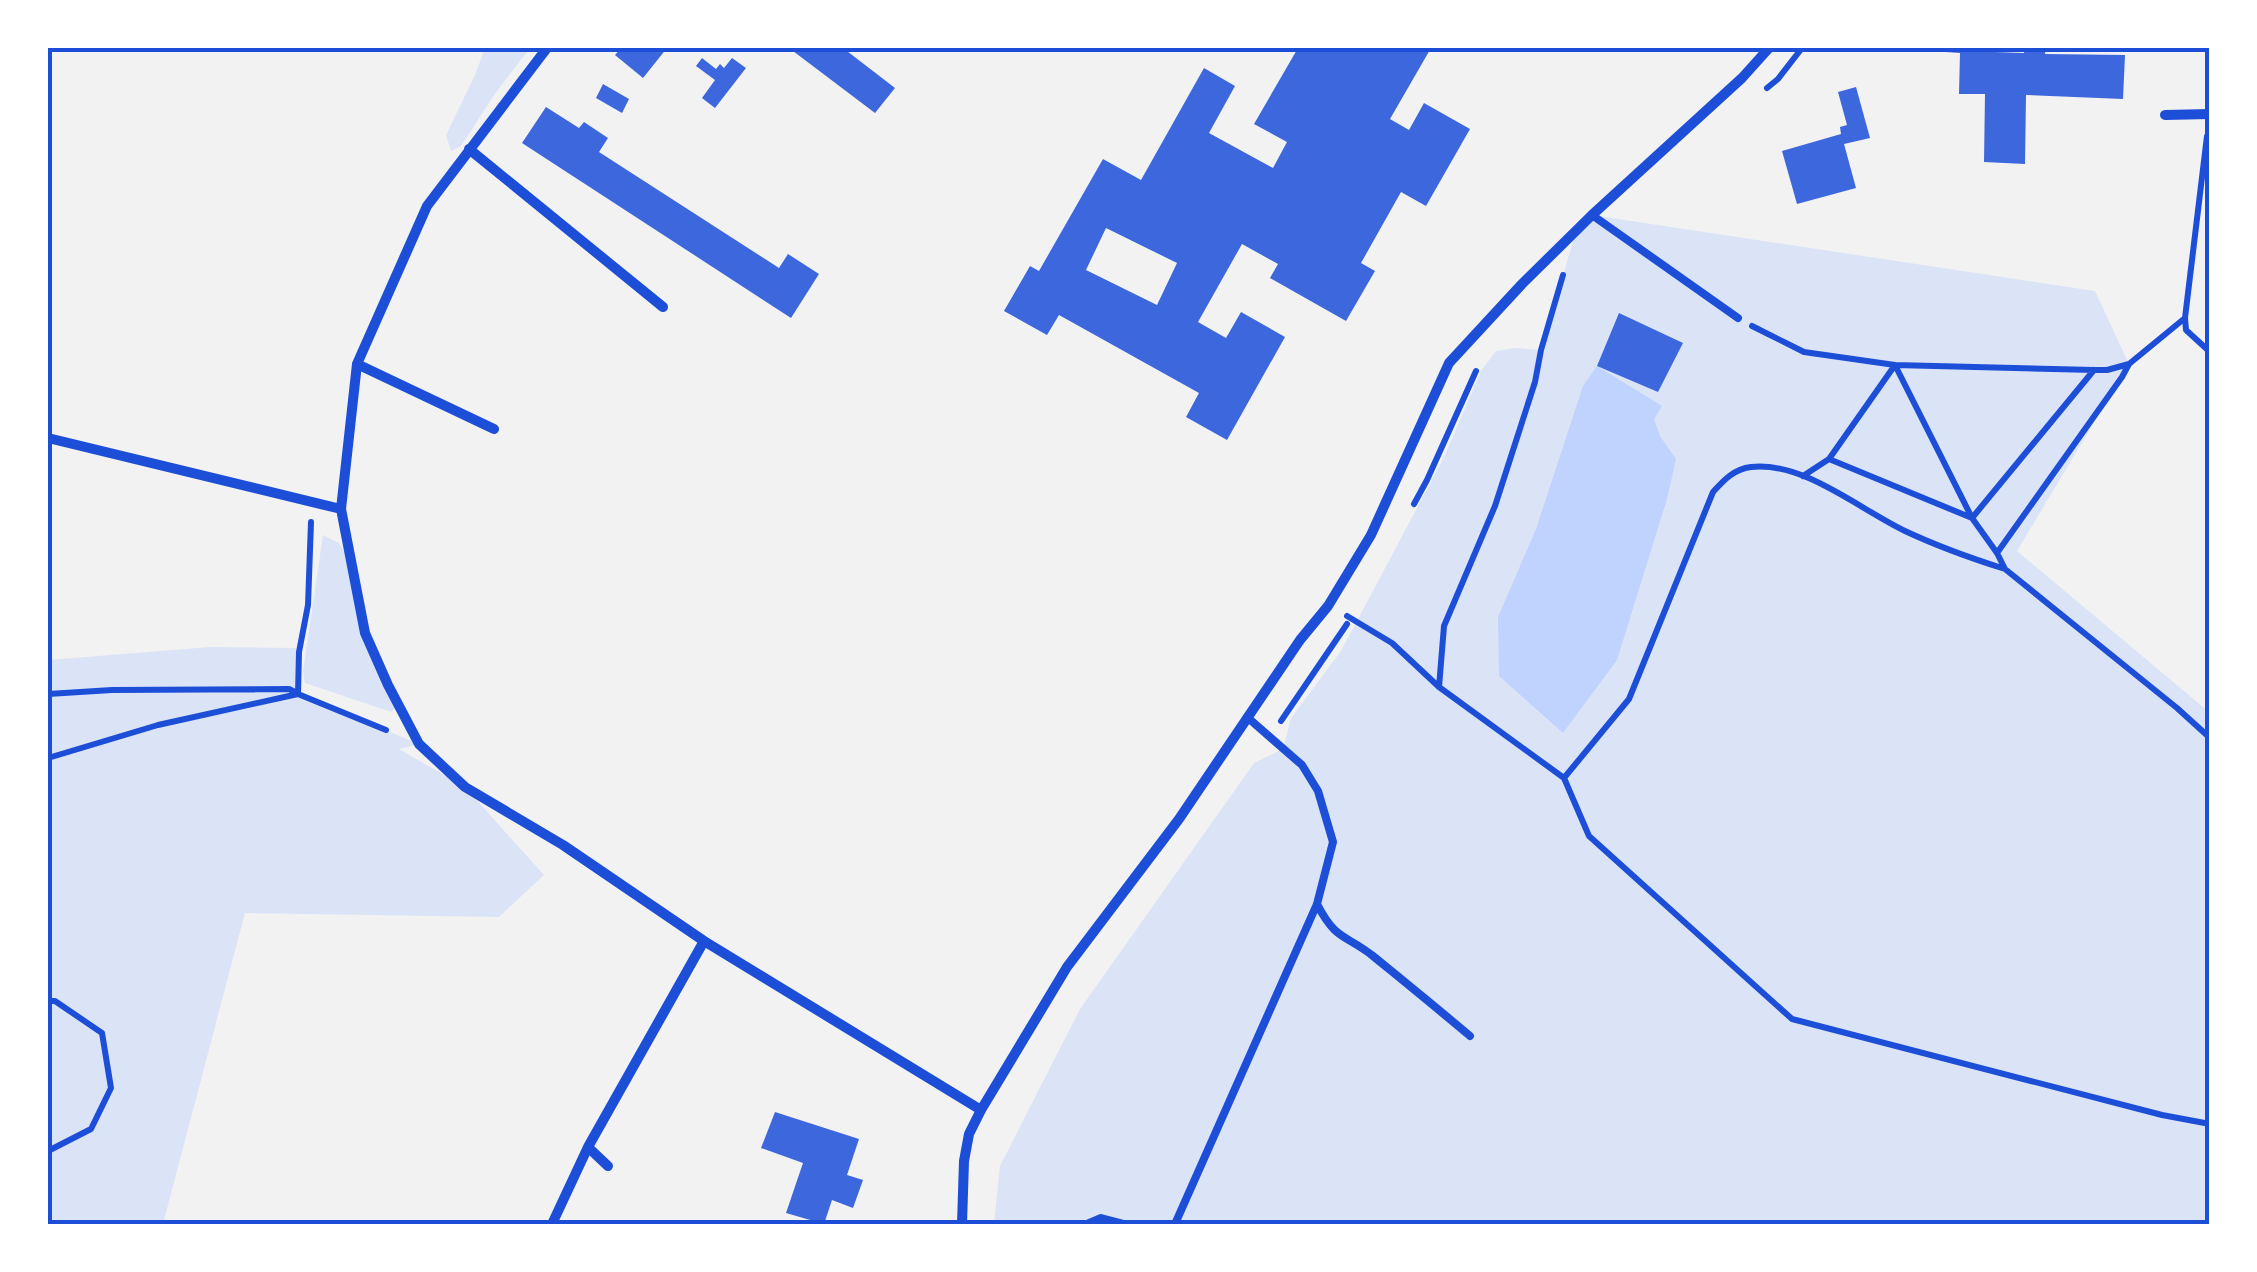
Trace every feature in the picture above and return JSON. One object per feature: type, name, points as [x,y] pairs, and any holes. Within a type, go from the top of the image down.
[{"type":"street","points":[[546,48],[428,206],[357,364],[341,509],[364,633],[419,744],[465,787],[562,845],[704,941],[981,1110]]},
{"type":"street","points":[[962,1224],[966,1148],[981,1110],[1066,967],[1178,819],[1300,640],[1328,606],[1371,536],[1449,363],[1592,215],[1742,78],[1769,48]]},
{"type":"street","points":[[2165,115],[2210,114]]},
{"type":"street","points":[[469,148],[664,306]]},
{"type":"street","points":[[357,364],[494,428]]},
{"type":"street","points":[[48,438],[341,509]]},
{"type":"street","points":[[552,1224],[588,1147],[704,941]]},
{"type":"street","points":[[588,1147],[608,1166]]},
{"type":"lane","points":[[1592,215],[1738,318]]},
{"type":"lane","points":[[1174,1224],[1317,904],[1332,842],[1318,792],[1302,765],[1247,718]]},
{"type":"lane","points":[[1317,904],[1340,936],[1368,952],[1470,1036]]},
{"type":"lane","points":[[1088,1224],[1100,1218],[1124,1224]]},
{"type":"path","points":[[1766,90],[1802,48]]},
{"type":"path","points":[[2210,114],[2185,318],[2186,330],[2210,352]]},
{"type":"path","points":[[1439,687],[1444,626],[1495,506],[1567,262],[1555,274]]},
{"type":"path","points":[[1738,318],[1804,352],[1895,365],[2107,370],[2129,364]]},
{"type":"path","points":[[1997,553],[2129,364],[2185,318]]},
{"type":"path","points":[[1408,514],[1483,358]]},
{"type":"path","points":[[1803,476],[1829,458],[1895,365]]},
{"type":"path","points":[[1895,365],[1972,518],[2005,569]]},
{"type":"path","points":[[1972,518],[2094,370]]},
{"type":"path","points":[[1829,458],[1972,518]]},
{"type":"path","points":[[1564,778],[1629,699],[1714,492],[1728,476],[1741,469],[1764,467],[1803,476],[1901,529],[1959,555],[2005,569],[2210,738]]},
{"type":"path","points":[[298,694],[299,652],[308,605],[312,501]]},
{"type":"path","points":[[1328,606],[1392,643],[1439,687],[1564,778],[1589,836],[1792,1019],[2210,1124]]},
{"type":"path","points":[[1270,738],[1351,618]]},
{"type":"path","points":[[48,694],[289,689],[419,744]]},
{"type":"path","points":[[48,758],[158,725],[298,694]]},
{"type":"path","points":[[48,1000],[102,1033],[111,1088],[91,1129],[48,1152]]},
{"type":"shaded area","points":[[485,48],[530,48],[461,146],[451,151],[446,135]]},
{"type":"shaded area","points":[[1592,215],[2095,291],[2129,364],[2017,551],[2209,712],[2209,1224],[994,1224],[1000,1166],[1080,1009],[1254,763],[1283,749],[1291,718],[1341,651],[1444,457],[1481,371],[1496,351],[1541,350],[1576,231]]},
{"type":"shaded area","points":[[323,535],[339,543],[347,556],[362,635],[396,708],[391,712],[305,683],[303,671]]},
{"type":"shaded area","points":[[210,647],[296,648],[298,694],[419,744],[399,749],[465,787],[544,875],[499,917],[245,913],[163,1224],[48,1224],[48,660]]},
{"type":"water","points":[[1597,366],[1662,406],[1654,419],[1676,459],[1617,660],[1563,733],[1499,676],[1498,617],[1536,529],[1583,386]]},
{"type":"building","points":[[621,48],[667,48],[643,78],[615,55]]},
{"type":"building","points":[[789,48],[843,48],[895,88],[875,113]]},
{"type":"building","points":[[1298,48],[1431,48],[1390,119],[1409,130],[1424,103],[1470,129],[1426,206],[1401,192],[1361,263],[1375,271],[1346,321],[1270,278],[1278,264],[1242,244],[1198,322],[1226,338],[1241,312],[1285,337],[1227,440],[1186,417],[1199,393],[1059,315],[1047,335],[1004,311],[1030,266],[1039,271],[1103,159],[1141,180],[1204,68],[1235,86],[1209,133],[1273,168],[1287,142],[1254,124]],"holes":[[[1106,228],[1177,263],[1157,305],[1086,270]]]},
{"type":"building","points":[[1931,48],[2024,53],[2025,48],[2046,48],[2045,54],[2125,55],[2123,99],[2026,95],[2025,164],[1984,162],[1985,94],[1959,94],[1960,53]]},
{"type":"building","points":[[702,58],[716,69],[720,64],[724,68],[732,58],[746,68],[715,108],[702,98],[715,80],[696,66]]},
{"type":"building","points":[[603,84],[629,99],[622,113],[596,98]]},
{"type":"building","points":[[1856,87],[1870,138],[1844,144],[1856,188],[1797,204],[1782,151],[1841,134],[1840,127],[1847,125],[1838,92]]},
{"type":"building","points":[[546,107],[579,128],[584,122],[608,138],[599,152],[779,268],[788,254],[819,274],[791,318],[522,143]]},
{"type":"building","points":[[1619,313],[1683,343],[1658,392],[1597,366]]},
{"type":"building","points":[[775,1112],[859,1139],[847,1175],[863,1180],[853,1208],[832,1200],[824,1224],[786,1213],[803,1163],[761,1148]]}]
